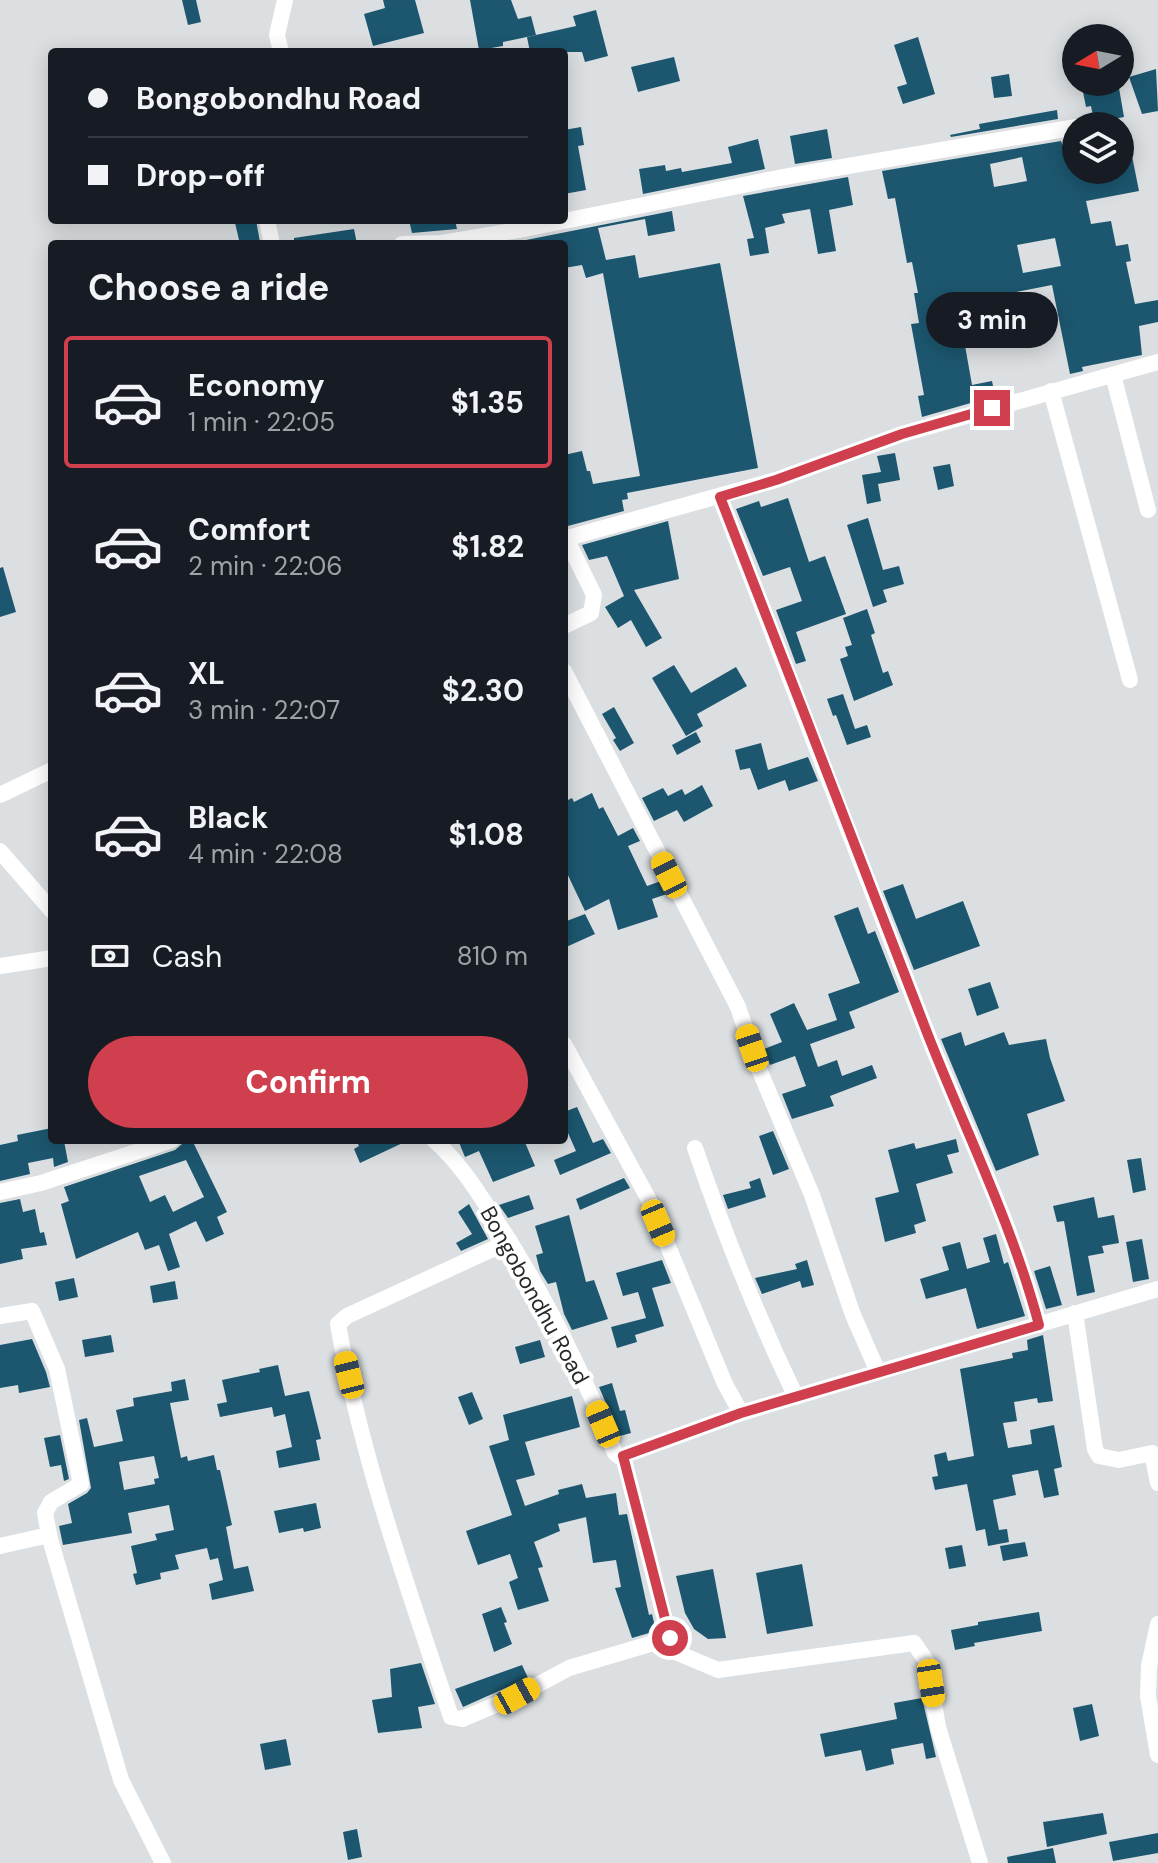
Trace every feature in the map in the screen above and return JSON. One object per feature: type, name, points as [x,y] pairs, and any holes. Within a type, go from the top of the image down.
[{"type":"street","points":[[280,48],[277,35],[285,0]]},
{"type":"street","points":[[568,220],[778,178],[1062,129]]},
{"type":"street","points":[[460,240],[549,224]]},
{"type":"street","points":[[568,538],[776,480],[902,434],[1158,362]]},
{"type":"street","points":[[1113,375],[1148,510]]},
{"type":"street","points":[[1051,391],[1130,680]]},
{"type":"street","points":[[720,497],[926,1032],[1009,1229],[1039,1325]]},
{"type":"street","points":[[568,545],[594,595],[591,613],[568,624]]},
{"type":"street","points":[[568,679],[738,1007],[759,1069],[812,1195],[853,1315],[878,1372]]},
{"type":"street","points":[[0,795],[48,772]]},
{"type":"street","points":[[0,851],[48,906]]},
{"type":"street","points":[[0,966],[48,959]]},
{"type":"street","points":[[568,1051],[648,1198],[725,1384],[741,1413]]},
{"type":"street","points":[[0,1192],[41,1183],[160,1144]]},
{"type":"street","name":"Bongobondhu Road","points":[[439,1144],[453,1156],[510,1241],[573,1352],[615,1453],[623,1456],[670,1638]]},
{"type":"street","points":[[695,1148],[719,1220],[761,1324],[796,1397]]},
{"type":"street","points":[[510,1241],[347,1316],[338,1324],[390,1534],[451,1717],[462,1719],[517,1696],[569,1668],[670,1638],[673,1651],[718,1670],[914,1643],[927,1662],[938,1727],[980,1863]]},
{"type":"street","points":[[623,1456],[741,1413],[1158,1289]]},
{"type":"street","points":[[0,1316],[32,1311],[57,1369],[81,1484],[51,1502],[45,1513],[49,1535],[121,1780],[163,1863]]},
{"type":"street","points":[[1075,1313],[1095,1449],[1099,1456],[1119,1460],[1152,1453],[1158,1483]]},
{"type":"street","points":[[0,1546],[49,1535]]},
{"type":"street","points":[[1158,1624],[1149,1666],[1148,1696],[1158,1755]]},
{"type":"building","points":[[182,0],[196,0],[201,22],[188,25]]},
{"type":"building","points":[[383,0],[415,0],[424,33],[373,46],[364,14],[385,8]]},
{"type":"building","points":[[470,0],[511,0],[518,19],[531,16],[536,35],[503,42],[503,46],[479,48]]},
{"type":"building","points":[[596,10],[608,56],[585,62],[582,52],[568,52],[568,48],[529,48],[527,37],[576,26],[573,16]]},
{"type":"building","points":[[918,37],[935,94],[903,104],[897,87],[907,84],[894,45]]},
{"type":"building","points":[[674,57],[680,81],[638,92],[631,67]]},
{"type":"building","points":[[1156,69],[1158,111],[1142,114],[1134,91],[1134,76]]},
{"type":"building","points":[[1009,74],[1012,96],[994,98],[991,77]]},
{"type":"building","points":[[1084,96],[1120,96],[1123,112],[1092,112],[1091,106],[1086,107]]},
{"type":"building","points":[[1057,110],[1058,119],[950,135],[980,129],[979,124]]},
{"type":"building","points":[[581,127],[584,145],[578,146],[586,190],[568,193],[568,129]]},
{"type":"building","points":[[827,129],[832,158],[795,164],[790,136]]},
{"type":"building","points":[[758,139],[765,169],[643,194],[639,169],[665,165],[666,171],[681,168],[682,172],[732,163],[728,147]]},
{"type":"building","points":[[1061,141],[1062,184],[1134,184],[1134,166],[1139,191],[1086,201],[1091,224],[1111,221],[1116,246],[1128,244],[1131,261],[1126,262],[1135,304],[1158,300],[1158,322],[1139,326],[1142,355],[1082,367],[1083,371],[1070,374],[1052,285],[1011,293],[1012,300],[972,307],[978,337],[964,340],[972,385],[992,381],[995,396],[922,417],[918,396],[924,395],[911,324],[919,323],[914,293],[918,293],[912,262],[907,263],[895,198],[888,199],[882,171]],"holes":[[[1022,157],[1027,181],[994,187],[990,164]],[[1055,238],[1061,266],[1023,273],[1017,245]]]},
{"type":"building","points":[[848,177],[853,205],[829,210],[836,251],[818,254],[810,209],[782,214],[785,223],[765,228],[769,253],[750,256],[747,239],[754,238],[743,196]]},
{"type":"building","points":[[672,211],[675,231],[648,236],[645,219],[598,228],[606,260],[635,255],[639,278],[720,263],[758,468],[627,493],[628,499],[622,500],[624,511],[568,526],[568,454],[582,451],[593,484],[640,476],[603,273],[586,278],[582,265],[568,267],[568,240],[526,240]]},
{"type":"building","points":[[235,224],[257,224],[260,240],[239,240]]},
{"type":"building","points":[[410,224],[456,224],[457,229],[412,233]]},
{"type":"building","points":[[354,229],[356,240],[294,240]]},
{"type":"building","points":[[895,453],[900,480],[878,484],[881,501],[867,504],[862,475],[881,472],[877,456]]},
{"type":"building","points":[[950,464],[954,486],[938,490],[933,467]]},
{"type":"building","points":[[788,498],[809,562],[825,556],[846,614],[796,632],[806,661],[796,664],[776,610],[802,601],[790,567],[763,576],[736,509],[759,501],[761,507]]},
{"type":"building","points":[[868,518],[883,570],[899,566],[904,584],[883,590],[887,602],[873,607],[847,525]]},
{"type":"building","points":[[668,521],[679,579],[634,590],[662,638],[646,647],[631,620],[618,628],[605,607],[624,596],[607,556],[589,560],[582,545]]},
{"type":"building","points":[[3,567],[16,612],[0,617],[0,568]]},
{"type":"building","points":[[867,609],[875,633],[871,635],[883,673],[888,671],[893,685],[854,701],[840,659],[848,656],[845,647],[852,645],[843,618]]},
{"type":"building","points":[[674,665],[691,693],[736,667],[747,686],[697,714],[703,726],[686,736],[652,678]]},
{"type":"building","points":[[843,694],[855,729],[867,725],[871,737],[847,745],[827,699]]},
{"type":"building","points":[[614,707],[634,743],[620,751],[602,714]]},
{"type":"building","points":[[696,732],[701,742],[677,755],[672,745]]},
{"type":"building","points":[[761,743],[768,770],[808,757],[818,781],[789,791],[785,780],[758,790],[750,768],[740,770],[735,750]]},
{"type":"building","points":[[702,785],[713,806],[684,822],[677,810],[654,821],[642,798],[663,788],[668,796],[682,789],[685,795]]},
{"type":"building","points":[[592,793],[618,836],[633,828],[640,841],[628,846],[647,886],[661,881],[667,894],[652,899],[658,917],[618,930],[609,899],[585,911],[568,875],[568,800],[572,798],[574,802]]},
{"type":"building","points":[[903,884],[916,919],[963,901],[980,946],[914,970],[883,891]]},
{"type":"building","points":[[858,907],[868,934],[875,931],[899,992],[849,1012],[855,1028],[810,1044],[818,1067],[837,1060],[842,1076],[872,1065],[877,1078],[830,1096],[834,1106],[792,1119],[782,1094],[806,1086],[795,1056],[770,1065],[764,1049],[782,1042],[770,1014],[794,1003],[807,1030],[837,1020],[828,994],[860,983],[834,916]]},
{"type":"building","points":[[585,914],[595,934],[568,946],[568,920]]},
{"type":"building","points":[[990,982],[999,1008],[977,1016],[968,989]]},
{"type":"building","points":[[961,1032],[965,1046],[1004,1032],[1009,1045],[1046,1039],[1065,1101],[1027,1114],[1039,1155],[996,1171],[941,1039]]},
{"type":"building","points":[[577,1107],[593,1143],[603,1139],[611,1153],[560,1175],[554,1160],[576,1151],[568,1133],[568,1110]]},
{"type":"building","points":[[48,1129],[48,1144],[65,1144],[68,1162],[54,1167],[53,1158],[28,1163],[30,1174],[0,1181],[0,1145],[18,1141],[17,1135]]},
{"type":"building","points":[[773,1131],[789,1169],[773,1175],[759,1136]]},
{"type":"building","points":[[956,1139],[959,1152],[947,1155],[953,1173],[916,1184],[926,1221],[914,1225],[916,1233],[885,1242],[875,1198],[899,1192],[888,1150],[914,1143],[916,1149]]},
{"type":"building","points":[[182,1144],[194,1144],[227,1212],[217,1217],[224,1234],[206,1242],[196,1221],[169,1234],[180,1267],[168,1271],[159,1245],[145,1250],[138,1232],[76,1259],[61,1204],[69,1201],[64,1187],[175,1150]],"holes":[[[186,1160],[204,1197],[173,1212],[165,1195],[150,1202],[139,1176]]]},
{"type":"building","points":[[400,1144],[360,1163],[354,1149],[359,1146]]},
{"type":"building","points":[[460,1144],[526,1144],[535,1166],[493,1182],[479,1151],[465,1157]]},
{"type":"building","points":[[1141,1158],[1146,1190],[1133,1193],[1127,1160]]},
{"type":"building","points":[[624,1178],[630,1188],[580,1210],[576,1199]]},
{"type":"building","points":[[760,1178],[766,1197],[728,1209],[723,1195],[751,1188],[749,1182]]},
{"type":"building","points":[[529,1195],[534,1209],[508,1218],[499,1205]]},
{"type":"building","points":[[1094,1197],[1098,1218],[1114,1215],[1119,1243],[1102,1246],[1104,1253],[1088,1256],[1095,1292],[1077,1296],[1064,1221],[1057,1222],[1053,1206]]},
{"type":"building","points":[[20,1199],[23,1212],[35,1209],[40,1233],[44,1232],[47,1245],[21,1249],[23,1259],[0,1264],[0,1203]]},
{"type":"building","points":[[469,1204],[488,1239],[461,1251],[456,1243],[472,1234],[458,1212]]},
{"type":"building","points":[[569,1215],[586,1282],[594,1280],[608,1319],[572,1330],[564,1314],[556,1282],[548,1284],[540,1271],[536,1255],[543,1253],[535,1226]]},
{"type":"building","points":[[996,1234],[1004,1264],[1008,1262],[1025,1316],[977,1329],[966,1288],[926,1299],[920,1279],[949,1270],[942,1247],[960,1242],[967,1269],[990,1262],[983,1238]]},
{"type":"building","points":[[1142,1239],[1149,1279],[1133,1282],[1126,1242]]},
{"type":"building","points":[[662,1260],[671,1283],[652,1288],[664,1326],[635,1335],[637,1342],[617,1348],[611,1327],[646,1318],[638,1292],[623,1296],[616,1273]]},
{"type":"building","points":[[807,1260],[814,1285],[802,1288],[800,1281],[762,1294],[755,1278],[797,1269],[795,1264]]},
{"type":"building","points":[[1050,1266],[1062,1305],[1046,1309],[1034,1271]]},
{"type":"building","points":[[74,1278],[78,1297],[59,1301],[55,1282]]},
{"type":"building","points":[[175,1281],[178,1299],[153,1303],[150,1286]]},
{"type":"building","points":[[111,1335],[114,1352],[85,1357],[82,1340]]},
{"type":"building","points":[[1043,1335],[1053,1401],[1038,1403],[1037,1398],[1014,1402],[1017,1421],[1003,1423],[1008,1448],[1032,1444],[1030,1430],[1054,1425],[1062,1467],[1054,1469],[1059,1495],[1044,1498],[1038,1470],[1012,1475],[1016,1495],[993,1500],[999,1530],[1007,1529],[1009,1542],[988,1546],[985,1529],[976,1531],[967,1484],[935,1490],[932,1477],[938,1476],[934,1455],[946,1452],[948,1461],[974,1456],[960,1369],[1013,1358],[1012,1353],[1028,1350],[1027,1340]]},
{"type":"building","points":[[32,1339],[50,1387],[19,1393],[18,1385],[0,1388],[0,1345]]},
{"type":"building","points":[[540,1340],[545,1357],[520,1364],[515,1347]]},
{"type":"building","points":[[278,1365],[285,1396],[309,1391],[321,1439],[316,1440],[320,1460],[279,1468],[276,1451],[292,1447],[285,1414],[274,1417],[272,1407],[220,1417],[217,1404],[227,1402],[222,1380]]},
{"type":"building","points":[[185,1379],[189,1400],[170,1403],[181,1458],[187,1456],[188,1461],[214,1455],[232,1525],[226,1527],[234,1569],[248,1566],[254,1591],[212,1600],[209,1584],[223,1580],[218,1558],[210,1560],[207,1548],[175,1555],[179,1569],[160,1573],[161,1579],[136,1585],[133,1574],[137,1573],[131,1546],[157,1540],[155,1534],[174,1530],[169,1505],[128,1513],[132,1533],[63,1545],[59,1526],[72,1523],[68,1504],[91,1488],[79,1420],[87,1418],[94,1447],[123,1441],[116,1410],[134,1406],[133,1398],[172,1391],[171,1382]],"holes":[[[154,1456],[159,1478],[154,1479],[155,1484],[124,1490],[119,1462]]]},
{"type":"building","points":[[612,1383],[620,1411],[625,1410],[631,1433],[620,1436],[599,1387]]},
{"type":"building","points":[[472,1392],[483,1419],[469,1425],[458,1397]]},
{"type":"building","points":[[572,1396],[580,1427],[525,1442],[535,1475],[516,1480],[525,1506],[559,1494],[558,1490],[582,1484],[586,1498],[616,1493],[619,1515],[627,1514],[649,1615],[652,1614],[656,1631],[632,1638],[615,1588],[621,1587],[616,1560],[593,1563],[586,1517],[558,1524],[560,1531],[534,1542],[543,1567],[538,1568],[549,1601],[518,1610],[509,1582],[518,1578],[510,1554],[478,1565],[466,1531],[512,1515],[489,1446],[509,1440],[503,1415]]},
{"type":"building","points":[[60,1435],[69,1479],[64,1481],[61,1465],[50,1467],[44,1438]]},
{"type":"building","points":[[316,1503],[321,1528],[279,1533],[274,1511]]},
{"type":"building","points":[[1025,1542],[1028,1556],[1003,1561],[1000,1546]]},
{"type":"building","points":[[962,1545],[966,1566],[949,1569],[945,1548]]},
{"type":"building","points":[[802,1564],[813,1626],[767,1634],[756,1573]]},
{"type":"building","points":[[713,1569],[726,1638],[708,1639],[694,1629],[685,1613],[676,1576]]},
{"type":"building","points":[[501,1607],[512,1644],[494,1652],[482,1614]]},
{"type":"building","points":[[1039,1612],[1042,1631],[974,1643],[975,1646],[955,1650],[951,1630],[978,1625],[978,1622]]},
{"type":"building","points":[[421,1663],[435,1704],[418,1707],[422,1728],[378,1733],[372,1700],[392,1697],[390,1669]]},
{"type":"building","points":[[522,1665],[528,1678],[463,1707],[455,1689]]},
{"type":"building","points":[[922,1698],[936,1757],[926,1759],[923,1743],[891,1749],[894,1764],[866,1771],[861,1750],[825,1757],[820,1734],[897,1719],[894,1703]]},
{"type":"building","points":[[1092,1704],[1099,1736],[1080,1741],[1073,1708]]},
{"type":"building","points":[[286,1739],[291,1765],[265,1770],[260,1744]]},
{"type":"building","points":[[1103,1813],[1107,1834],[1047,1847],[1043,1822]]},
{"type":"building","points":[[357,1829],[362,1857],[348,1860],[343,1832]]},
{"type":"building","points":[[1158,1833],[1158,1853],[1113,1861],[1109,1842]]},
{"type":"building","points":[[1053,1848],[1056,1863],[1008,1863],[1007,1857]]},
{"type":"route","points":[[670,1638],[623,1456],[741,1413],[1039,1325],[1009,1229],[926,1032],[720,497],[902,434],[992,408]]}]
